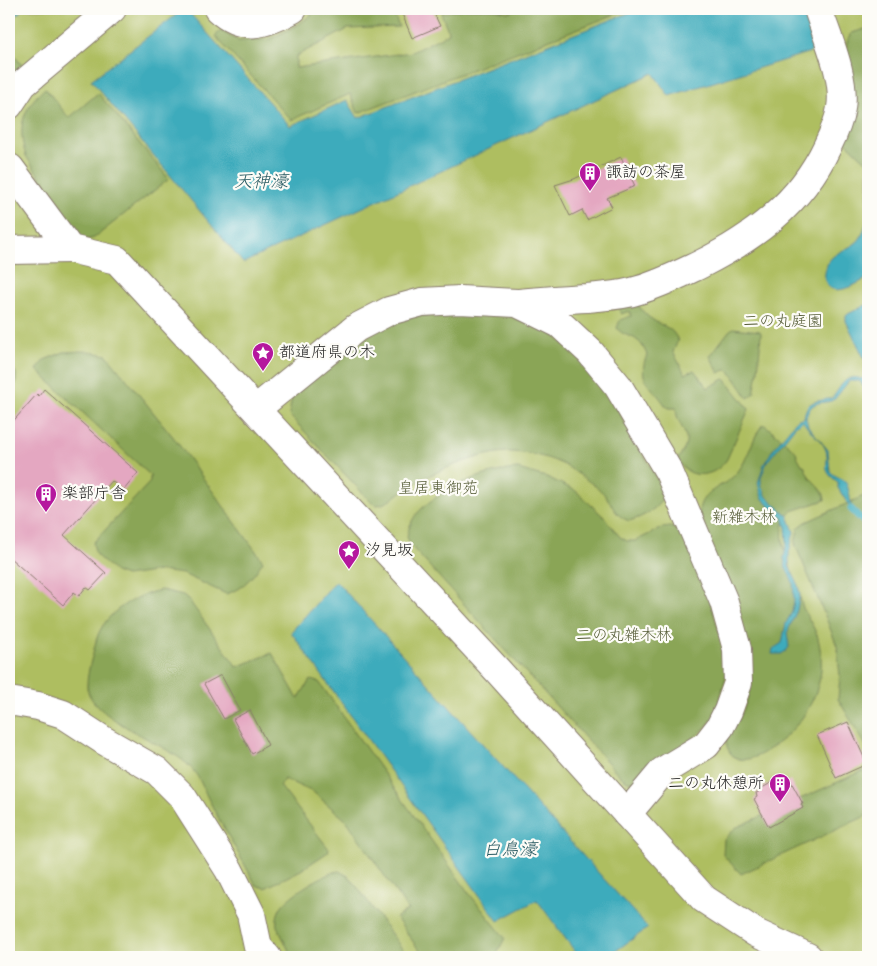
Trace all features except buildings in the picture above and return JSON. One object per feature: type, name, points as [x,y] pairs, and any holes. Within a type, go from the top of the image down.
[{"type":"street","points":[[9,105],[23,84],[112,9]]},
{"type":"street","points":[[218,9],[225,15],[242,23],[257,24],[293,9]]},
{"type":"street","points":[[256,410],[356,328],[389,311],[422,302],[460,300],[517,303],[618,295],[639,291],[686,271],[748,238],[772,219],[804,185],[832,137],[841,108],[841,87],[818,9]]},
{"type":"street","points":[[9,168],[70,249]]},
{"type":"street","points":[[9,250],[70,249],[117,260],[498,671],[704,899],[756,933],[808,957]]},
{"type":"street","points":[[517,303],[560,324],[590,352],[608,372],[638,418],[670,472],[724,602],[737,649],[738,684],[720,727],[706,745],[662,771],[626,814]]},
{"type":"street","points":[[9,701],[38,706],[64,714],[103,740],[157,771],[182,796],[229,870],[251,914],[260,954]]},
{"type":"green space","name":"皇居東御苑","points":[[24,9],[868,9],[868,957],[9,957],[9,21]]},
{"type":"green space","points":[[319,9],[392,9],[399,27],[348,29],[296,56],[296,68],[412,52],[449,33],[441,13],[464,9],[495,9],[508,12],[517,9],[629,9],[358,113],[350,94],[291,120],[215,36],[221,31],[239,41],[270,39],[299,24]]},
{"type":"green space","points":[[868,28],[868,163],[845,141],[851,75],[846,44],[852,33]]},
{"type":"green space","points":[[9,49],[22,65],[9,75]]},
{"type":"green space","points":[[45,88],[69,118],[98,93],[169,179],[94,238],[86,240],[80,237],[26,156],[22,136],[24,119],[31,103]]},
{"type":"green space","points":[[635,299],[647,316],[675,335],[678,340],[673,352],[685,374],[694,370],[708,388],[724,379],[726,380],[749,409],[727,459],[717,470],[707,474],[692,473],[676,461],[683,452],[686,439],[677,416],[676,408],[669,408],[665,405],[644,377],[643,371],[647,355],[642,345],[636,339],[622,333],[617,328],[620,320],[631,316],[629,311],[621,314],[618,308]]},
{"type":"green space","points":[[502,312],[548,330],[596,371],[665,493],[651,511],[629,521],[624,519],[616,512],[601,491],[564,465],[530,454],[511,452],[487,455],[445,469],[410,486],[390,500],[377,505],[372,503],[289,415],[292,396],[378,328],[415,316]]},
{"type":"green space","points":[[733,328],[760,331],[761,333],[754,394],[748,398],[730,371],[725,370],[719,373],[710,356]]},
{"type":"green space","points":[[86,351],[107,355],[174,438],[263,561],[252,577],[238,589],[226,594],[183,574],[160,571],[126,576],[115,572],[96,555],[93,543],[150,482],[150,475],[37,370],[44,360],[64,352]]},
{"type":"green space","points":[[9,364],[16,373],[16,384],[9,391]]},
{"type":"green space","name":"新雑木林","points":[[763,424],[797,453],[802,465],[804,465],[809,476],[821,490],[825,500],[792,511],[786,518],[783,526],[786,555],[803,608],[818,639],[821,669],[815,695],[806,713],[797,725],[770,749],[748,759],[739,759],[731,754],[726,740],[740,717],[749,692],[699,512],[700,505],[707,494],[730,479],[740,469]]},
{"type":"green space","name":"二の丸雑木林","points":[[518,469],[549,478],[576,491],[604,517],[620,537],[627,541],[635,541],[662,528],[670,527],[677,529],[686,541],[702,573],[729,666],[715,717],[701,732],[645,776],[633,782],[627,781],[620,776],[411,546],[407,537],[415,516],[424,506],[448,490],[491,473]]},
{"type":"green space","points":[[868,494],[868,749],[838,699],[840,676],[837,646],[795,544],[798,528],[806,522]]},
{"type":"green space","points":[[161,590],[183,595],[188,599],[237,667],[272,653],[298,699],[310,680],[319,682],[468,892],[505,938],[495,957],[490,957],[482,952],[462,951],[465,957],[424,957],[396,918],[408,910],[347,821],[313,792],[284,779],[280,786],[329,849],[328,852],[301,870],[265,888],[256,885],[193,770],[165,749],[114,720],[91,698],[87,686],[96,641],[106,622],[121,607],[131,601]]},
{"type":"green space","points":[[868,767],[868,815],[741,874],[723,855],[724,840],[735,828]]},
{"type":"green space","points":[[339,871],[350,877],[408,957],[292,957],[277,926],[280,909],[292,896],[308,885]]},
{"type":"water","points":[[9,9],[24,9],[9,21]]},
{"type":"water","name":"天神濠","points":[[184,9],[290,126],[347,100],[358,118],[639,9],[806,9],[820,49],[669,96],[653,73],[243,263],[91,80]]},
{"type":"water","points":[[868,220],[868,278],[851,287],[838,290],[833,289],[828,286],[825,280],[828,263],[835,255],[858,241]]},
{"type":"water","points":[[868,304],[868,366],[846,321],[846,316]]},
{"type":"water","points":[[868,374],[868,391],[860,381],[849,381],[834,400],[813,405],[806,418],[808,426],[828,450],[830,471],[846,482],[851,509],[838,488],[838,482],[828,473],[827,456],[824,446],[803,421],[796,425],[767,462],[761,477],[761,485],[767,497],[788,516],[794,532],[789,553],[789,566],[797,582],[800,594],[797,610],[787,633],[789,647],[781,654],[772,654],[773,649],[782,643],[786,623],[792,612],[794,601],[793,582],[786,568],[784,558],[787,543],[783,517],[767,504],[762,497],[758,483],[764,464],[795,422],[798,419],[804,418],[807,407],[810,404],[832,398],[847,380],[851,378],[862,379]]},
{"type":"water","name":"白鳥濠","points":[[336,581],[648,928],[607,957],[579,957],[537,900],[498,921],[291,632]]},
{"type":"waterway","points":[[851,509],[868,526]]},
{"type":"place","name":"諏訪の茶屋","points":[[590,192]]},
{"type":"place","name":"都道府県の木","points":[[263,372]]},
{"type":"place","name":"楽部庁舎","points":[[46,513]]},
{"type":"place","name":"汐見坂","points":[[349,570]]},
{"type":"place","name":"二の丸休憩所","points":[[780,803]]},
{"type":"park label","name":"二の丸庭園","points":[[783,322]]}]
